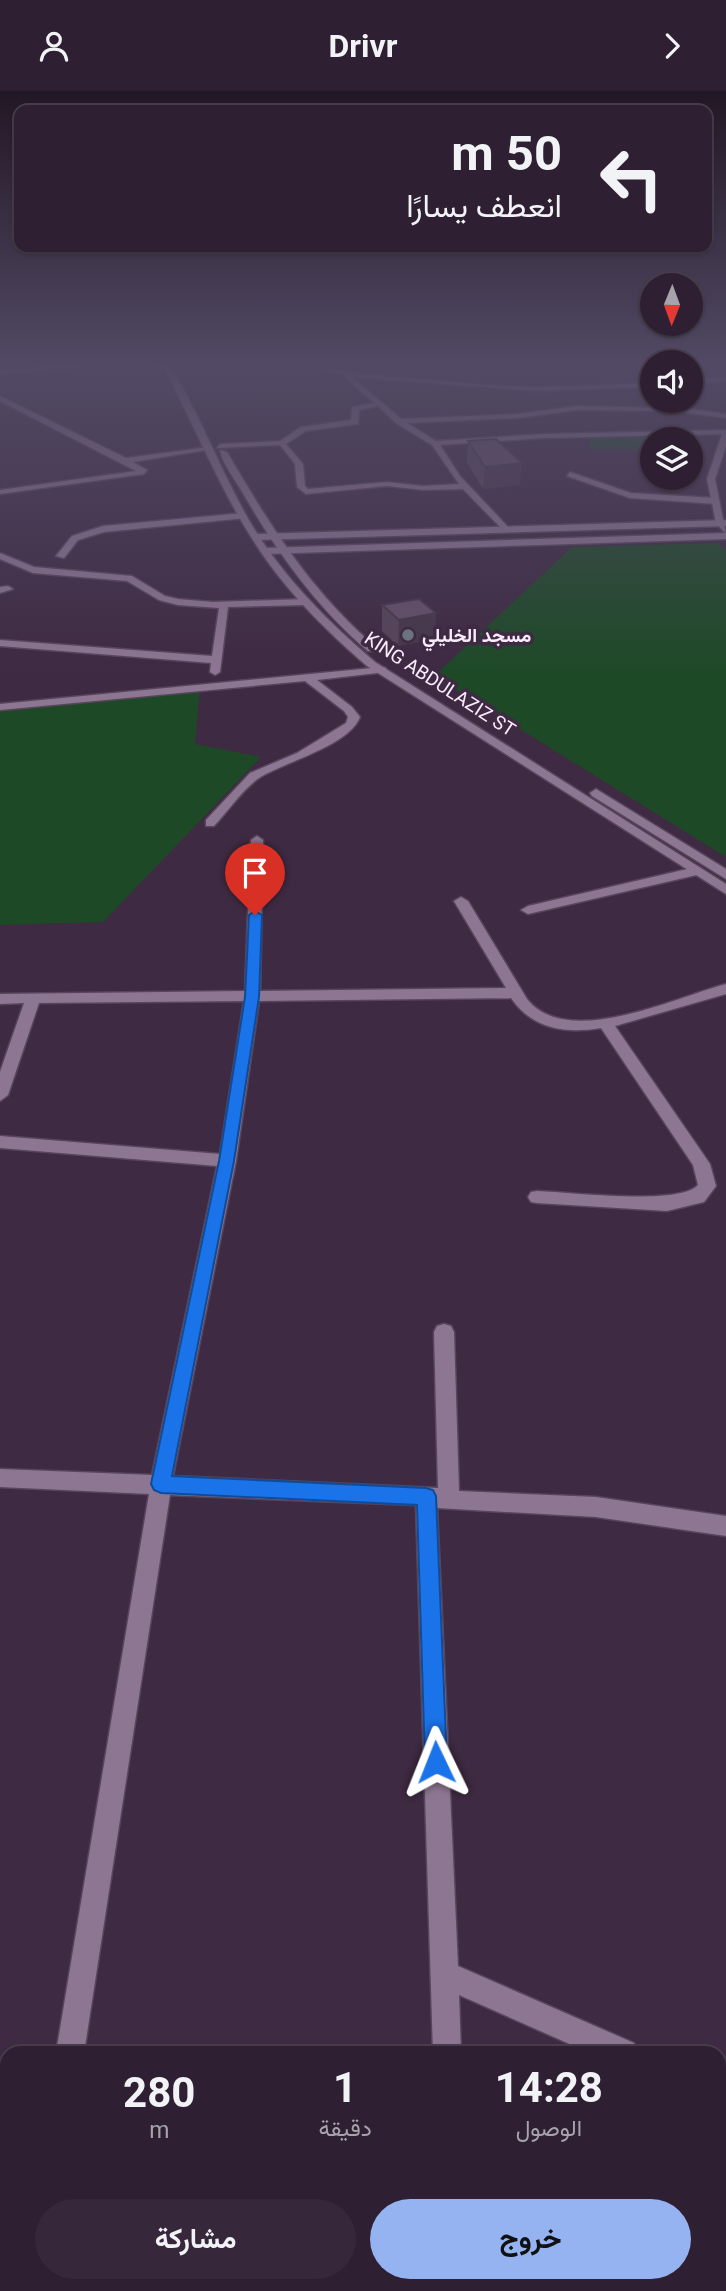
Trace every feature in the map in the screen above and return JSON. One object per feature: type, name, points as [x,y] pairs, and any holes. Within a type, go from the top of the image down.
[{"type":"street","points":[[0,492],[144,472],[135,467]]},
{"type":"street","name":"KING ABDULAZIZ ST","points":[[218,467],[243,516],[265,551],[306,602],[344,642],[382,670],[726,890]]},
{"type":"street","name":"KING ABDULAZIZ ST","points":[[232,467],[271,535],[325,604],[359,639],[385,660],[726,874]]},
{"type":"street","points":[[299,467],[301,487],[306,492],[387,484],[423,488],[465,486]]},
{"type":"street","points":[[452,467],[465,486],[505,529]]},
{"type":"street","points":[[716,467],[712,479],[725,528]]},
{"type":"street","points":[[570,474],[630,495],[716,501]]},
{"type":"street","points":[[61,556],[75,538],[103,529],[243,516]]},
{"type":"street","points":[[257,537],[505,529],[725,528]]},
{"type":"street","points":[[265,551],[725,528]]},
{"type":"street","points":[[0,556],[9,557],[20,567],[33,570],[129,578],[162,598],[225,604],[306,602]]},
{"type":"street","points":[[213,686],[225,604]]},
{"type":"street","points":[[0,643],[217,660]]},
{"type":"street","points":[[0,707],[382,670]]},
{"type":"street","points":[[210,823],[254,776],[300,756],[351,725],[354,717],[348,709],[307,677]]},
{"type":"street","points":[[71,2046],[161,1484],[227,1161],[252,997],[257,840]]},
{"type":"street","points":[[528,910],[696,871]]},
{"type":"street","points":[[461,901],[516,993],[529,1011],[544,1022],[576,1027],[606,1024],[726,989]]},
{"type":"street","points":[[0,999],[516,993]]},
{"type":"street","points":[[0,1095],[34,997]]},
{"type":"street","points":[[537,1197],[667,1204],[698,1197],[707,1186],[701,1164],[606,1024]]},
{"type":"street","points":[[0,1143],[227,1161]]},
{"type":"street","points":[[444,1332],[438,1498],[447,2046]]},
{"type":"street","points":[[0,1478],[596,1507],[726,1526]]},
{"type":"street","points":[[444,1974],[608,2046]]},
{"type":"green space","points":[[718,543],[726,551],[726,857],[434,676],[572,547]]},
{"type":"green space","points":[[200,687],[195,744],[261,757],[103,922],[0,925],[0,708]]},
{"type":"building","points":[[419,599],[436,613],[399,620],[382,605]]},
{"type":"place","name":"مسجد الخليلي","points":[[408,635]]},
{"type":"route","points":[[255,915],[252,997],[227,1161],[161,1484],[426,1496],[436,1762]]}]
